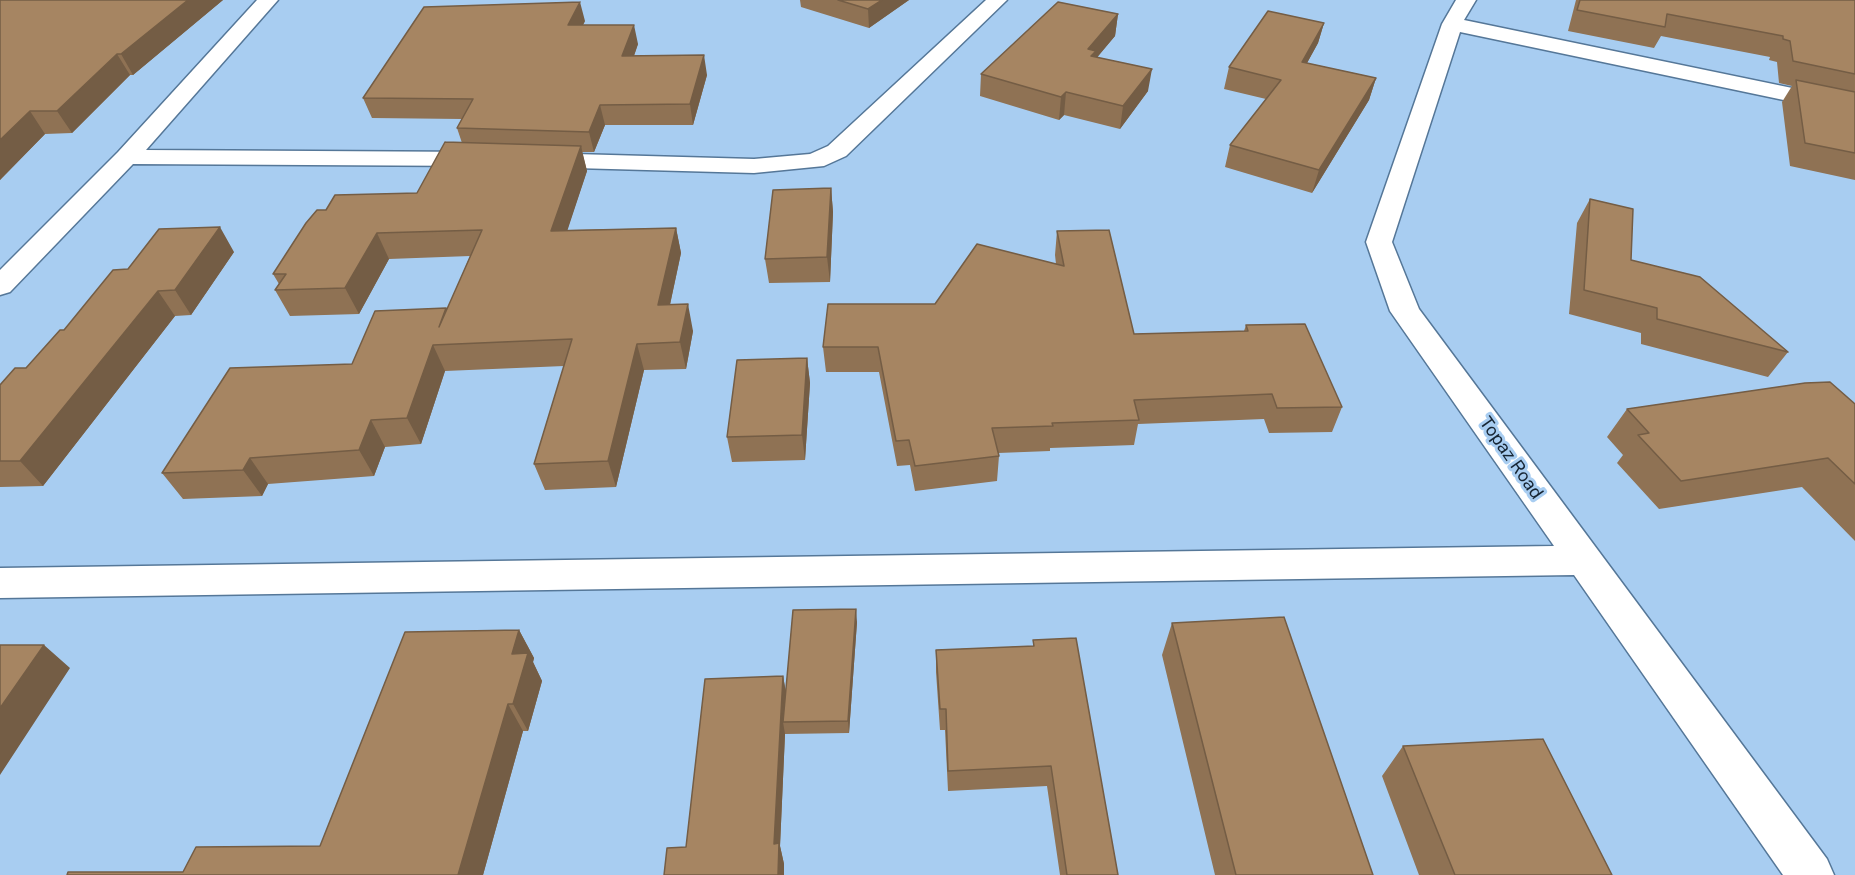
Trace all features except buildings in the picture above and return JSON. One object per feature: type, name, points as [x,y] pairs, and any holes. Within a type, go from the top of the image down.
[{"type":"street","points":[[0,286],[127,157],[268,0]]},
{"type":"street","points":[[127,157],[506,159],[754,166],[815,161],[837,151],[997,0]]},
{"type":"street","name":"Topaz Road","points":[[1466,0],[1452,24],[1379,242],[1405,311],[1460,384],[1583,560],[1811,875]]},
{"type":"street","points":[[1452,24],[1855,108]]},
{"type":"street","points":[[0,583],[1583,560]]}]
